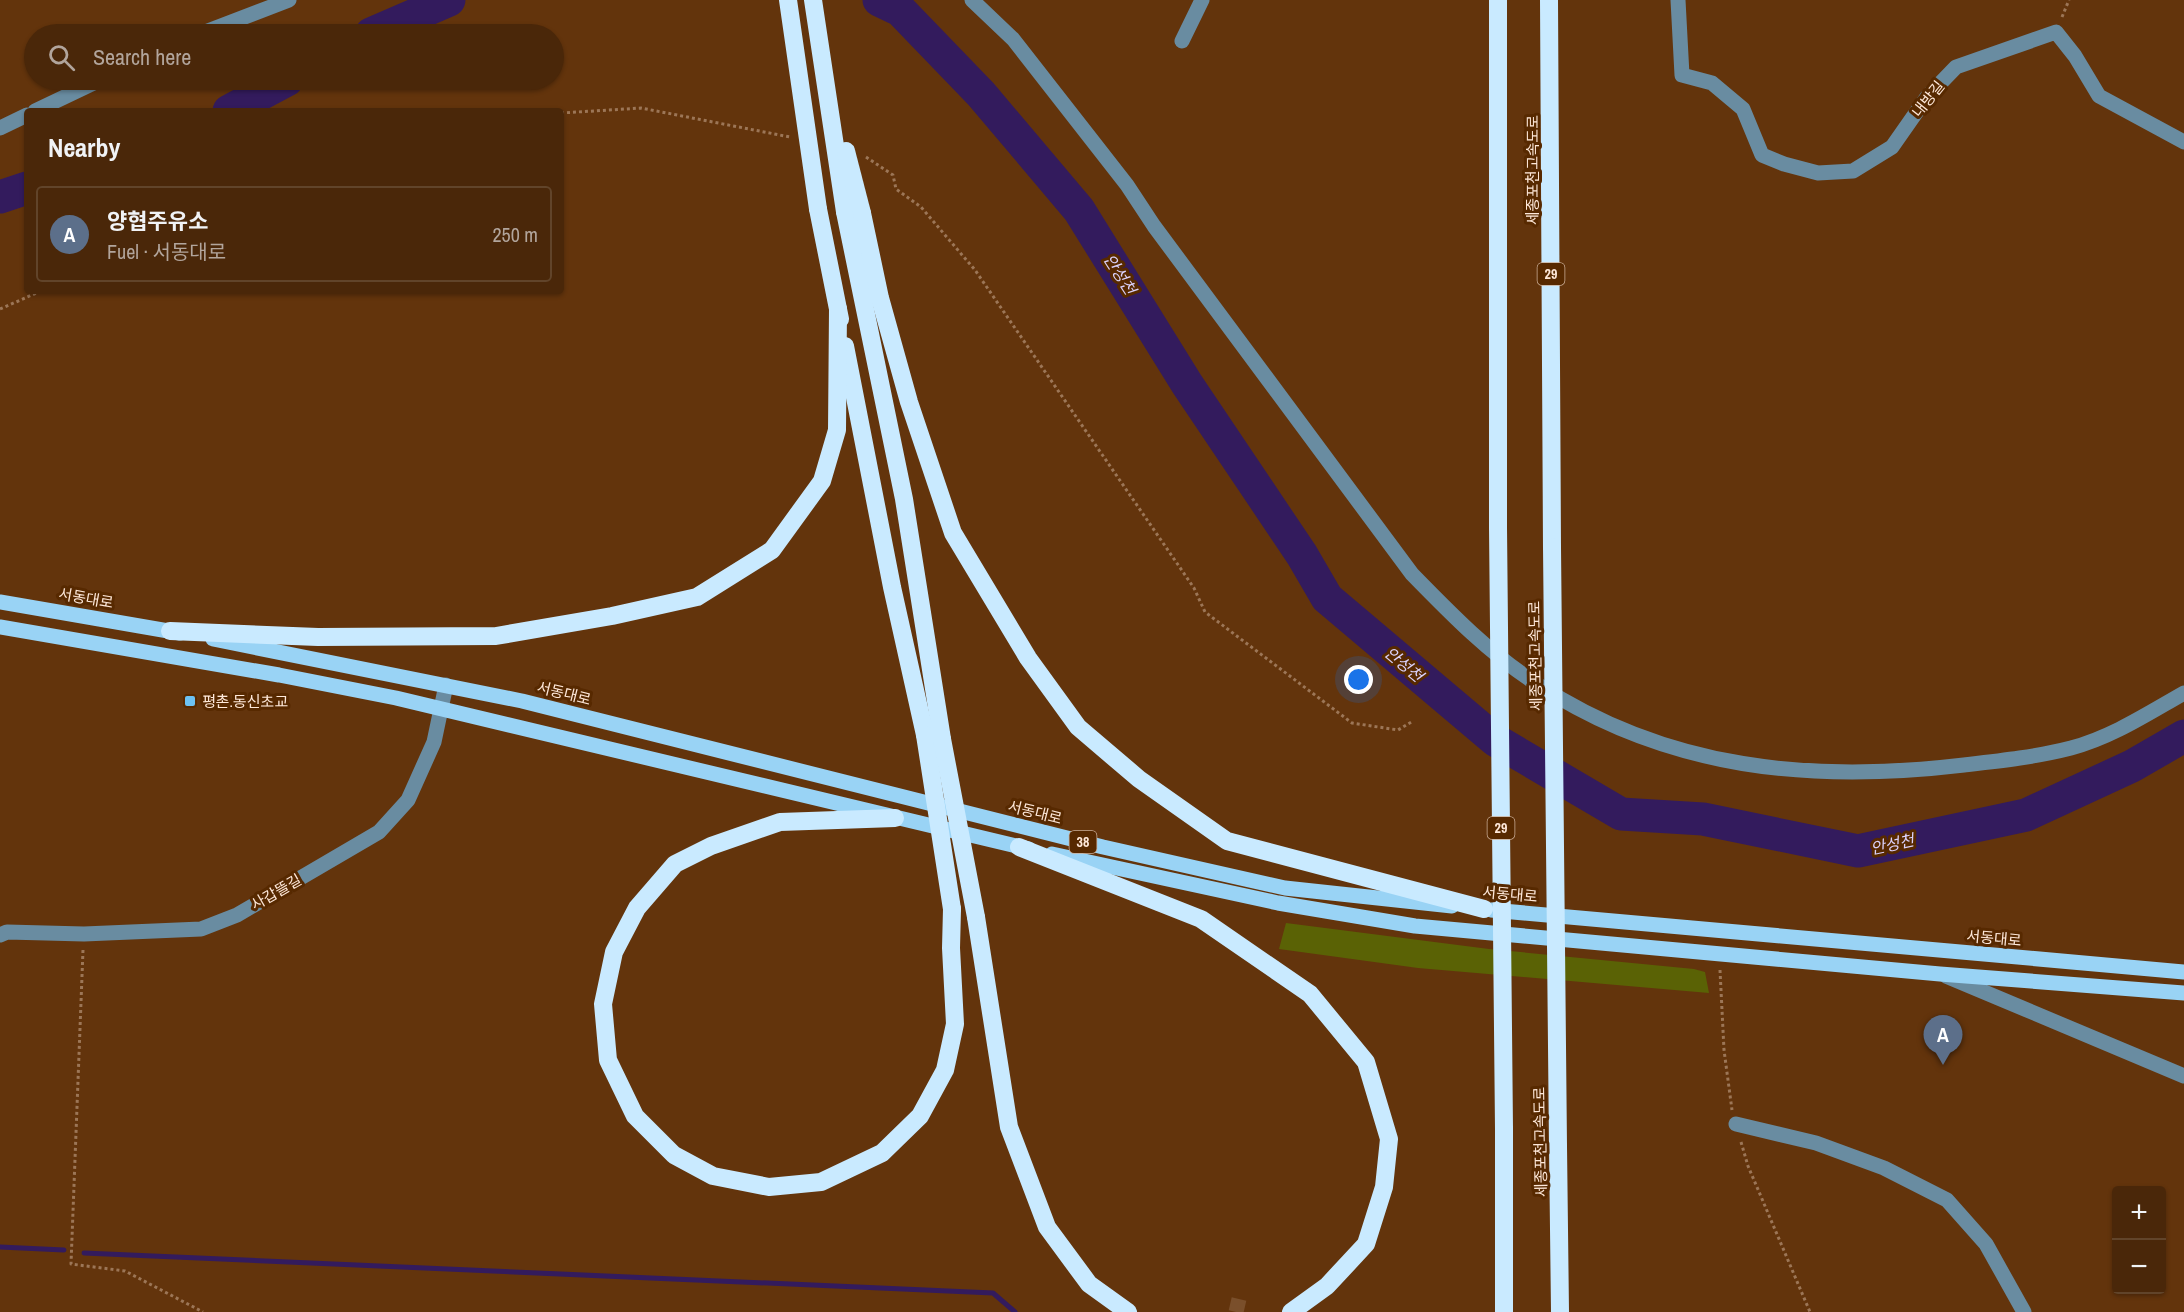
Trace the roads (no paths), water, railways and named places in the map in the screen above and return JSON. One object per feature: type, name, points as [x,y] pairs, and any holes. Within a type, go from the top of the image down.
[{"type":"highway","points":[[788,0],[818,209],[892,587],[933,737],[976,917],[1010,1127],[1047,1227],[1089,1284],[1128,1312]]},
{"type":"highway","name":"29","points":[[1498,0],[1498,527],[1504,1312]]},
{"type":"highway","name":"세종포천고속도로","points":[[1549,0],[1560,1312]]},
{"type":"highway","points":[[813,8],[854,213],[904,499],[952,909],[951,948],[955,1024],[945,1070],[920,1116],[882,1154],[820,1182],[769,1187],[713,1176],[674,1155],[635,1116],[608,1060],[603,1004],[614,952],[637,908],[675,864],[711,846],[780,822],[895,818]]},
{"type":"highway","points":[[854,213],[909,402],[953,533],[1028,658],[1078,727],[1139,779],[1227,841],[1484,909]]},
{"type":"highway","points":[[170,631],[318,637],[496,636],[612,616],[697,597],[772,550],[822,482],[837,430],[838,309]]},
{"type":"highway","points":[[1018,847],[1201,919],[1310,994],[1366,1062],[1389,1139],[1384,1187],[1366,1244],[1327,1286],[1291,1312]]},
{"type":"main road","name":"서동대로","points":[[0,602],[170,631],[522,700],[1103,847],[1285,888],[1484,909],[2184,972]]},
{"type":"main road","name":"38","points":[[0,627],[279,675],[443,709],[1018,847],[1278,903],[1415,926],[1940,974],[2184,993]]},
{"type":"street","points":[[226,24],[289,0]]},
{"type":"street","points":[[972,0],[1013,39],[1128,185],[1154,226],[1412,574],[1460,623],[1504,661],[1538,685],[1623,729],[1704,758],[1772,768],[1867,773],[1929,770],[2019,759],[2072,748],[2130,725],[2184,693]]},
{"type":"street","points":[[1182,40],[1202,0]]},
{"type":"street","name":"내방길","points":[[1678,0],[1682,75],[1712,83],[1743,109],[1762,154],[1784,164],[1818,173],[1853,171],[1892,147],[1927,97],[1956,67],[2056,32],[2075,56],[2099,96],[2184,141]]},
{"type":"street","points":[[41,108],[79,90]]},
{"type":"street","points":[[0,128],[24,116]]},
{"type":"street","name":"사갑뜰길","points":[[0,935],[7,932],[84,934],[201,929],[237,915],[379,832],[408,800],[434,742],[443,709],[446,685]]},
{"type":"street","points":[[1940,974],[2184,1076]]},
{"type":"street","points":[[1736,1124],[1816,1143],[1884,1168],[1947,1200],[1986,1244],[2024,1312]]},
{"type":"waterway","name":"안성천","points":[[394,24],[449,0]]},
{"type":"waterway","name":"안성천","points":[[879,0],[900,10],[981,94],[1079,210],[1187,384],[1302,555],[1327,598],[1495,740],[1621,814],[1703,819],[1858,851],[2026,815],[2132,766],[2184,736]]},
{"type":"waterway","name":"안성천","points":[[235,108],[268,90]]},
{"type":"waterway","name":"안성천","points":[[0,197],[24,189]]},
{"type":"waterway","points":[[0,1247],[64,1250]]},
{"type":"waterway","points":[[84,1253],[993,1293],[1015,1312]]},
{"type":"tunnel","points":[[1236,1312],[1239,1299]]},
{"type":"place","name":"평촌.동신초교","points":[[190,701]]},
{"type":"place","name":"양협주유소","points":[[1943,1065]]}]
